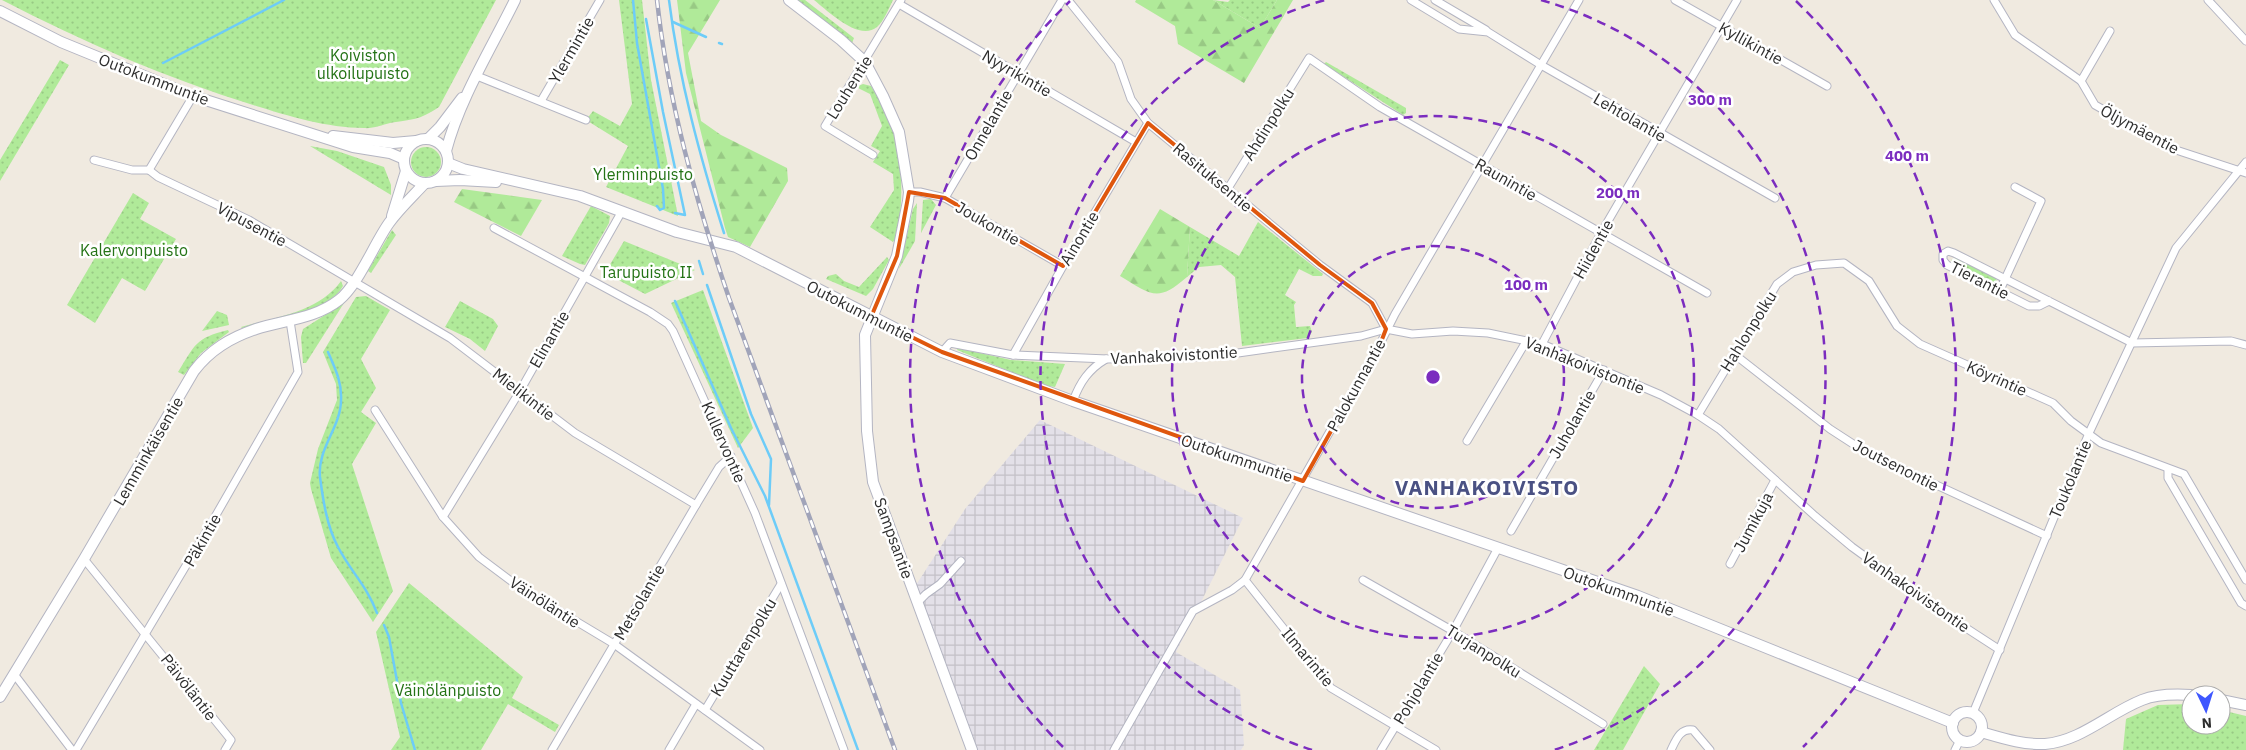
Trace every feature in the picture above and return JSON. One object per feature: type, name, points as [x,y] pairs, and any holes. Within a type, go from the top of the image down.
[{"type":"main road","points":[[428,139],[440,128],[472,86],[515,0]]},
{"type":"main road","points":[[789,0],[841,40],[865,62],[899,132],[909,192]]},
{"type":"main road","name":"Outokummuntie","points":[[0,11],[61,42],[193,96],[353,147],[390,153],[404,160]]},
{"type":"main road","points":[[406,171],[414,180],[425,183],[436,181],[445,173],[448,162],[446,151],[451,134],[472,86]]},
{"type":"main road","name":"Outokummuntie","points":[[312,134],[393,143],[416,141]]},
{"type":"main road","points":[[390,222],[406,171],[404,160],[408,148],[416,141],[428,139],[439,143],[446,151]]},
{"type":"main road","name":"Outokummuntie","points":[[448,162],[463,169],[580,196],[677,232],[736,246],[942,352],[1073,401],[1638,596],[1953,723]]},
{"type":"main road","name":"Outokummuntie","points":[[436,181],[460,180],[526,184]]},
{"type":"main road","points":[[355,278],[390,222],[425,183]]},
{"type":"main road","name":"Sampsantie","points":[[909,192],[896,256],[865,335],[867,431],[873,482],[972,750]]},
{"type":"main road","name":"Lemminkäisentie","points":[[0,697],[84,559],[194,371],[206,355],[234,338],[256,329],[290,321],[322,310],[338,300],[355,278]]},
{"type":"main road","points":[[1981,732],[2014,742],[2045,744],[2069,738],[2141,701],[2157,696],[2181,695]]},
{"type":"main road","points":[[2231,701],[2246,705]]},
{"type":"main road","points":[[1973,713],[1982,723],[1981,732],[1970,742],[1960,740],[1953,732],[1953,723],[1959,715],[1973,713]]},
{"type":"street","name":"Ylermintie","points":[[541,101],[600,0]]},
{"type":"street","name":"Onnelantie","points":[[945,198],[1062,0]]},
{"type":"street","name":"Rasituksentie","points":[[1068,0],[1118,62],[1131,100],[1148,123],[1320,265],[1372,303],[1386,329]]},
{"type":"street","name":"Lehtolantie","points":[[1411,0],[1459,29],[1488,32]]},
{"type":"street","name":"Lehtolantie","points":[[1435,0],[1659,134],[1775,198]]},
{"type":"street","name":"Palokunnantie","points":[[1114,750],[1193,611],[1232,590],[1245,580],[1382,342],[1386,329],[1579,0]]},
{"type":"street","name":"Kyllikintie","points":[[1675,0],[1828,86]]},
{"type":"street","name":"Hiidentie","points":[[1542,344],[1601,233],[1737,0]]},
{"type":"street","points":[[1994,0],[2015,35],[2081,81],[2110,31]]},
{"type":"street","points":[[2208,0],[2246,42]]},
{"type":"street","name":"Louhentie","points":[[873,155],[825,126],[900,2]]},
{"type":"street","name":"Nyyrikintie","points":[[900,2],[1017,74],[1136,142]]},
{"type":"street","name":"Raunintie","points":[[1309,58],[1380,107],[1707,292]]},
{"type":"street","name":"Ahdinpolku","points":[[1227,190],[1309,58]]},
{"type":"street","name":"Ylermintie","points":[[478,76],[586,120]]},
{"type":"street","name":"Öljymäentie","points":[[2081,81],[2095,105],[2173,149],[2246,173]]},
{"type":"street","points":[[94,160],[132,170],[149,170],[193,96]]},
{"type":"street","name":"Ainontie","points":[[1013,355],[1063,266],[1148,123]]},
{"type":"street","name":"Toukolantie","points":[[1973,713],[2089,433],[2176,248],[2246,162]]},
{"type":"street","name":"Vipusentie","points":[[149,170],[158,177],[249,220],[355,278]]},
{"type":"street","points":[[2000,290],[2041,201],[2015,187]]},
{"type":"street","name":"Joukontie","points":[[909,192],[920,192],[945,198],[1063,266]]},
{"type":"street","name":"Elinantie","points":[[443,517],[520,391],[622,211]]},
{"type":"street","name":"Kullervontie","points":[[494,228],[586,276],[668,324],[731,456],[755,513],[844,750]]},
{"type":"street","name":"Tierantie","points":[[2049,301],[2039,306],[2029,306],[1947,265],[1943,260],[1943,254],[1948,252],[1954,253],[2132,342],[2231,341],[2246,345]]},
{"type":"street","name":"Hahlonpolku","points":[[1698,415],[1778,284],[1793,272],[1816,265],[1844,264]]},
{"type":"street","name":"Köyrintie","points":[[1844,264],[1869,281],[1897,326],[1920,344],[2053,403],[2071,421],[2101,443],[2184,474],[2246,580]]},
{"type":"street","name":"Mielikintie","points":[[355,278],[450,338],[575,433],[696,505]]},
{"type":"street","name":"Päkintie","points":[[76,750],[147,634],[298,372],[290,321]]},
{"type":"street","name":"Vanhakoivistontie","points":[[942,352],[950,343],[1013,355],[1107,359],[1194,357],[1238,353],[1361,336],[1386,329],[1412,334],[1488,333],[1542,344],[1661,395],[1719,429],[1852,546],[1946,615],[2000,650]]},
{"type":"street","points":[[1467,440],[1527,340]]},
{"type":"street","name":"Joutsenontie","points":[[1734,354],[1830,429],[1867,453],[2046,536]]},
{"type":"street","points":[[1073,401],[1079,385],[1088,373],[1096,365],[1107,359]]},
{"type":"street","name":"Juholantie","points":[[1511,531],[1604,370]]},
{"type":"street","name":"Väinöläntie","points":[[375,410],[443,517],[479,557],[519,587],[614,644],[760,750]]},
{"type":"street","name":"Metsolantie","points":[[552,750],[719,467],[731,456]]},
{"type":"street","points":[[2168,469],[2168,478],[2241,603],[2246,606]]},
{"type":"street","name":"Jumikuja","points":[[1730,564],[1775,480]]},
{"type":"street","name":"Pohjolantie","points":[[1381,750],[1453,631],[1498,548]]},
{"type":"street","name":"Päivöläntie","points":[[84,559],[147,634],[231,740],[225,750]]},
{"type":"street","points":[[918,602],[940,584],[961,561]]},
{"type":"street","name":"Ilmarintie","points":[[1245,580],[1331,688],[1436,750]]},
{"type":"street","name":"Turjanpolku","points":[[1363,580],[1453,631],[1603,724]]},
{"type":"street","name":"Kuuttarenpolku","points":[[705,710],[781,584]]},
{"type":"street","points":[[14,674],[72,750]]},
{"type":"street","points":[[669,750],[696,704]]},
{"type":"street","points":[[1671,750],[1680,733],[1687,729],[1693,730],[1710,750]]},
{"type":"street","points":[[1955,750],[1960,740]]},
{"type":"highlighted area","points":[[1148,123],[1320,265],[1372,303],[1386,329],[1381,342],[1303,481],[942,352],[871,317],[897,256],[909,192],[945,198],[1063,266]]},
{"type":"shaded area","points":[[1040,420],[1243,518],[1176,652],[1240,690],[1244,745],[1241,750],[976,750],[916,585],[965,509]]},
{"type":"green space","name":"Koiviston ulkoilupuisto","points":[[2,0],[496,0],[439,107],[415,119],[367,128],[336,126],[308,121],[188,83],[125,58]]},
{"type":"green space","name":"Ylerminpuisto","points":[[619,0],[642,0],[651,80],[678,216],[606,187],[628,146],[586,120],[593,111],[620,126],[632,104]]},
{"type":"green space","points":[[677,0],[720,0],[688,53],[701,121],[721,135],[787,168],[788,181],[750,247],[728,237],[725,228],[686,73]]},
{"type":"green space","points":[[797,0],[805,0],[854,38],[852,43],[851,43]]},
{"type":"green space","points":[[814,0],[893,0],[877,27],[870,31],[862,31],[844,23]]},
{"type":"green space","points":[[1136,0],[1213,0],[1260,28],[1277,0],[1293,0],[1244,83],[1178,44],[1175,26],[1135,2]]},
{"type":"green space","points":[[1213,0],[1228,2],[1230,0],[1277,0],[1260,28]]},
{"type":"green space","points":[[60,60],[69,65],[0,181],[0,160]]},
{"type":"green space","points":[[1326,62],[1406,108],[1406,113],[1403,115],[1324,64]]},
{"type":"green space","points":[[863,84],[871,86],[880,100],[893,131],[897,148],[900,165],[901,200],[898,229],[893,242],[870,227],[894,190],[893,174],[873,162],[880,151],[871,146],[882,126],[870,94],[856,87]]},
{"type":"green space","points":[[310,146],[337,151],[384,167],[391,185],[391,195]]},
{"type":"green space","points":[[426,147],[436,152],[441,162],[436,172],[426,177],[416,172],[411,162],[416,152]]},
{"type":"green space","points":[[462,189],[542,200],[521,236],[454,202]]},
{"type":"green space","name":"Kalervonpuisto","points":[[133,193],[149,203],[140,219],[176,239],[145,291],[122,278],[95,323],[67,305]]},
{"type":"green space","points":[[931,199],[936,205],[921,233],[923,200]]},
{"type":"green space","points":[[917,203],[915,241],[899,269],[913,209]]},
{"type":"green space","points":[[591,206],[610,216],[609,223],[585,265],[562,256]]},
{"type":"green space","points":[[1160,209],[1190,227],[1187,277],[1168,290],[1154,293],[1147,292],[1120,276]]},
{"type":"green space","points":[[1258,222],[1323,274],[1322,276],[1313,276],[1299,269],[1285,295],[1296,302],[1294,305],[1296,327],[1310,326],[1312,332],[1308,338],[1242,346],[1235,277],[1221,265],[1199,267],[1187,277],[1190,227],[1239,256]]},
{"type":"green space","points":[[392,230],[396,235],[371,273],[368,271]]},
{"type":"green space","name":"Tarupuisto II","points":[[624,241],[695,270],[645,294],[605,273]]},
{"type":"green space","points":[[887,257],[889,260],[873,289],[866,296],[826,279],[828,276],[836,274],[844,281],[859,287]]},
{"type":"green space","points":[[1956,258],[1996,278],[1997,282],[1993,283],[1953,263],[1951,260]]},
{"type":"green space","points":[[341,281],[343,286],[336,295],[312,309],[282,319],[241,327],[309,307],[321,300]]},
{"type":"green space","points":[[703,290],[753,428],[738,448],[671,303]]},
{"type":"green space","points":[[366,296],[390,310],[361,359],[376,388],[361,412],[376,423],[352,464],[393,591],[373,622],[331,558],[310,483],[318,449],[337,400],[336,384],[323,352],[356,297]]},
{"type":"green space","points":[[460,301],[493,319],[498,326],[485,351],[470,339],[445,327]]},
{"type":"green space","points":[[344,303],[306,363],[303,363],[301,337],[303,329]]},
{"type":"green space","points":[[217,311],[227,315],[229,325],[202,331]]},
{"type":"green space","points":[[228,330],[229,332],[201,353],[184,375],[178,372],[197,344],[209,336]]},
{"type":"green space","points":[[958,348],[1011,360],[1065,364],[1055,387],[1043,385],[957,350]]},
{"type":"green space","name":"Väinölänpuisto","points":[[409,583],[523,677],[512,698],[559,725],[555,732],[508,704],[481,750],[391,750],[400,737],[376,632]]},
{"type":"green space","points":[[1644,666],[1660,684],[1623,750],[1594,750]]},
{"type":"green space","points":[[2181,704],[2181,735],[2231,735],[2231,712],[2246,716],[2246,750],[2123,750],[2126,719],[2158,705]]},
{"type":"waterway","points":[[163,63],[284,0]]},
{"type":"waterway","points":[[633,0],[637,43],[663,189],[664,208],[660,210],[657,206]]},
{"type":"waterway","points":[[669,0],[684,89],[724,233]]},
{"type":"waterway","points":[[646,19],[685,215],[675,213]]},
{"type":"waterway","points":[[673,22],[706,37]]},
{"type":"waterway","points":[[699,261],[703,274]]},
{"type":"waterway","points":[[707,285],[751,414],[771,459],[769,505]]},
{"type":"waterway","points":[[675,301],[731,428],[765,496],[858,750]]},
{"type":"waterway","points":[[328,352],[339,381],[341,400],[340,410],[325,447],[320,467],[324,504],[334,539],[369,595],[377,613]]},
{"type":"waterway","points":[[384,625],[389,637],[401,703],[415,750]]},
{"type":"railway","points":[[657,0],[668,76],[676,114],[705,225],[729,298],[895,750]]},
{"type":"district","name":"VANHAKOIVISTO","points":[[1487,487]]}]
